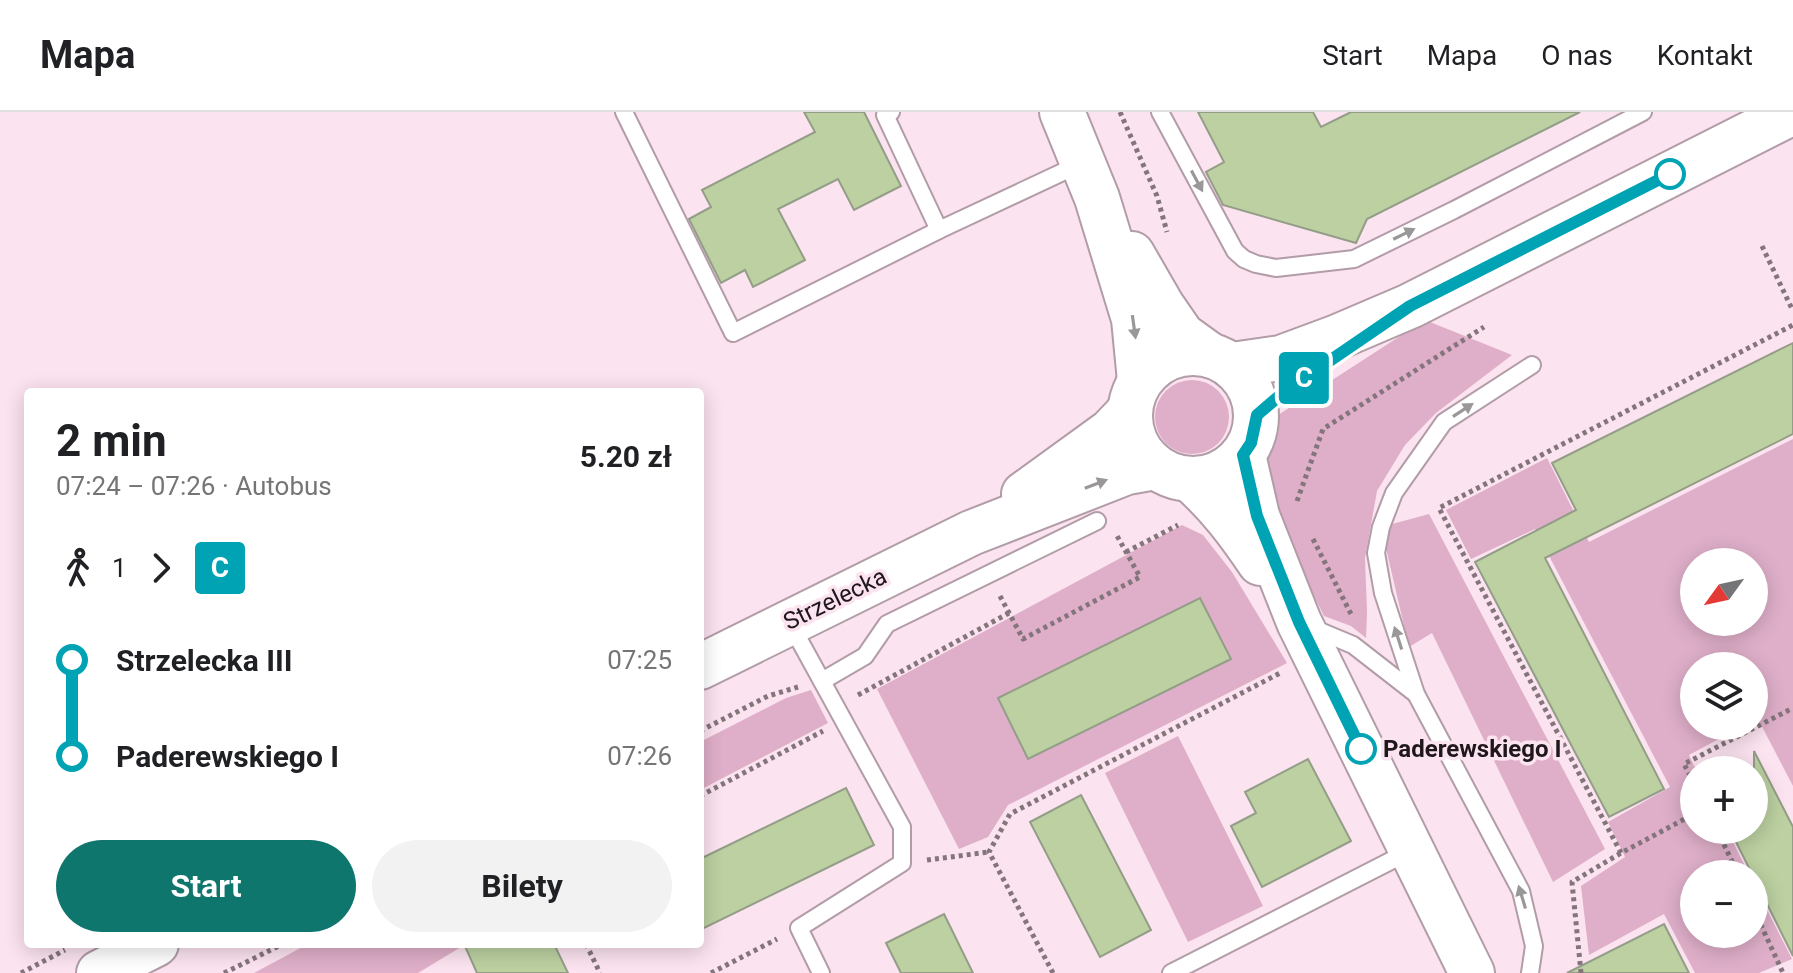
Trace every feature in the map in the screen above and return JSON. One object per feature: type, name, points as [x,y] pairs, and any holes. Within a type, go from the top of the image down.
[{"type":"street","points":[[1135,396],[1150,369],[1176,354],[1191,352],[1219,359],[1281,358],[1410,306],[1793,112]]},
{"type":"street","points":[[1065,113],[1090,180],[1134,319],[1135,396],[1131,428],[1135,442],[1144,455],[1213,499],[1234,525],[1307,639]]},
{"type":"street","points":[[1090,180],[1182,335],[1242,375],[1250,387],[1250,435],[1257,516],[1307,639],[1472,973]]},
{"type":"street","points":[[1173,473],[1211,477],[1229,469],[1250,435],[1284,392],[1410,306]]},
{"type":"street","name":"Strzelecka","points":[[971,533],[1111,431],[1135,396]]},
{"type":"street","name":"Strzelecka","points":[[704,665],[971,533],[1127,472],[1173,473]]},
{"type":"street","points":[[84,961],[139,948]]},
{"type":"lane","points":[[624,112],[733,333],[939,230],[1090,180]]},
{"type":"lane","points":[[891,112],[885,115],[939,230]]},
{"type":"lane","points":[[1160,112],[1235,251],[1256,264],[1276,268],[1354,259],[1643,112]]},
{"type":"lane","points":[[1530,973],[1534,946],[1521,891],[1416,694],[1383,593],[1376,553],[1381,527],[1394,493],[1444,422],[1532,365]]},
{"type":"lane","points":[[822,681],[865,656],[887,624],[1097,521]]},
{"type":"lane","points":[[789,622],[902,827],[902,863],[799,928],[821,973]]},
{"type":"lane","points":[[1307,639],[1353,645],[1416,694]]},
{"type":"lane","points":[[1171,973],[1412,850]]},
{"type":"path","points":[[1120,112],[1157,196],[1169,238]]},
{"type":"path","points":[[1762,246],[1793,311]]},
{"type":"path","points":[[1621,853],[1439,508],[1793,325]]},
{"type":"path","points":[[988,574],[1023,639],[1140,577],[1107,516],[1097,521]]},
{"type":"path","points":[[704,794],[1009,613]]},
{"type":"path","points":[[989,852],[1010,814],[1307,639]]},
{"type":"path","points":[[704,729],[768,696],[822,681]]},
{"type":"path","points":[[1700,756],[1793,708]]},
{"type":"path","points":[[1581,973],[1572,882],[1680,821]]},
{"type":"path","points":[[902,863],[989,852]]},
{"type":"path","points":[[989,852],[1053,973]]},
{"type":"path","points":[[711,973],[799,928]]},
{"type":"path","points":[[1768,942],[1782,973],[1793,968]]},
{"type":"path","points":[[224,973],[275,948]]},
{"type":"path","points":[[588,948],[600,973]]},
{"type":"path","points":[[21,973],[84,961]]},
{"type":"shaded area","points":[[1425,320],[1512,355],[1436,413],[1405,445],[1377,491],[1365,558],[1366,638],[1351,626],[1324,616],[1259,486],[1262,450],[1278,415]]},
{"type":"shaded area","points":[[1192,380],[1206,383],[1218,391],[1226,403],[1229,417],[1226,431],[1218,443],[1206,451],[1192,454],[1178,451],[1166,443],[1158,431],[1155,417],[1158,403],[1166,391],[1178,383]]},
{"type":"shaded area","points":[[1793,439],[1793,786],[1768,738],[1768,652],[1680,652],[1680,740],[1717,740],[1689,756],[1680,756],[1680,844],[1734,844],[1742,860],[1680,860],[1680,944],[1664,914],[1589,955],[1581,886],[1625,857],[1608,822],[1670,787],[1535,529],[1471,559],[1446,510],[1547,458],[1589,542]]},
{"type":"shaded area","points":[[1429,514],[1605,849],[1553,882],[1432,633],[1409,647],[1381,527]]},
{"type":"shaded area","points":[[1182,525],[1203,535],[1232,572],[1287,663],[1008,805],[988,837],[959,849],[877,689]]},
{"type":"shaded area","points":[[811,690],[828,723],[704,788],[704,740],[786,698]]},
{"type":"shaded area","points":[[1178,736],[1263,906],[1188,942],[1105,773]]},
{"type":"shaded area","points":[[1768,912],[1792,959],[1759,973],[1695,973],[1682,948],[1768,948]]},
{"type":"shaded area","points":[[301,948],[459,948],[418,973],[254,973]]},
{"type":"building","points":[[804,112],[864,112],[901,186],[854,210],[838,179],[778,209],[805,260],[753,287],[745,270],[721,283],[689,219],[711,207],[702,190],[815,132]]},
{"type":"building","points":[[1198,112],[1313,112],[1321,127],[1351,112],[1580,112],[1367,219],[1356,243],[1223,205],[1206,172],[1224,162]]},
{"type":"building","points":[[1793,343],[1793,434],[1545,558],[1664,789],[1609,817],[1475,562],[1576,510],[1552,463]]},
{"type":"building","points":[[1200,598],[1231,659],[1028,759],[998,698]]},
{"type":"building","points":[[1308,759],[1351,841],[1262,887],[1231,826],[1256,813],[1245,792]]},
{"type":"building","points":[[1768,778],[1793,827],[1793,956],[1768,906],[1768,860],[1745,860],[1737,844],[1768,844]]},
{"type":"building","points":[[846,788],[874,845],[704,928],[704,857]]},
{"type":"building","points":[[1081,795],[1151,930],[1100,957],[1030,822]]},
{"type":"building","points":[[944,914],[973,973],[901,973],[886,943]]},
{"type":"building","points":[[1664,924],[1689,973],[1567,973]]},
{"type":"building","points":[[466,948],[556,948],[568,973],[477,973]]},
{"type":"bus line","name":"C","points":[[1361,749],[1299,622],[1257,516],[1243,455],[1251,443],[1257,415],[1284,392],[1410,306],[1670,174]]},
{"type":"place","name":"Paderewskiego I","points":[[1361,749]]}]
